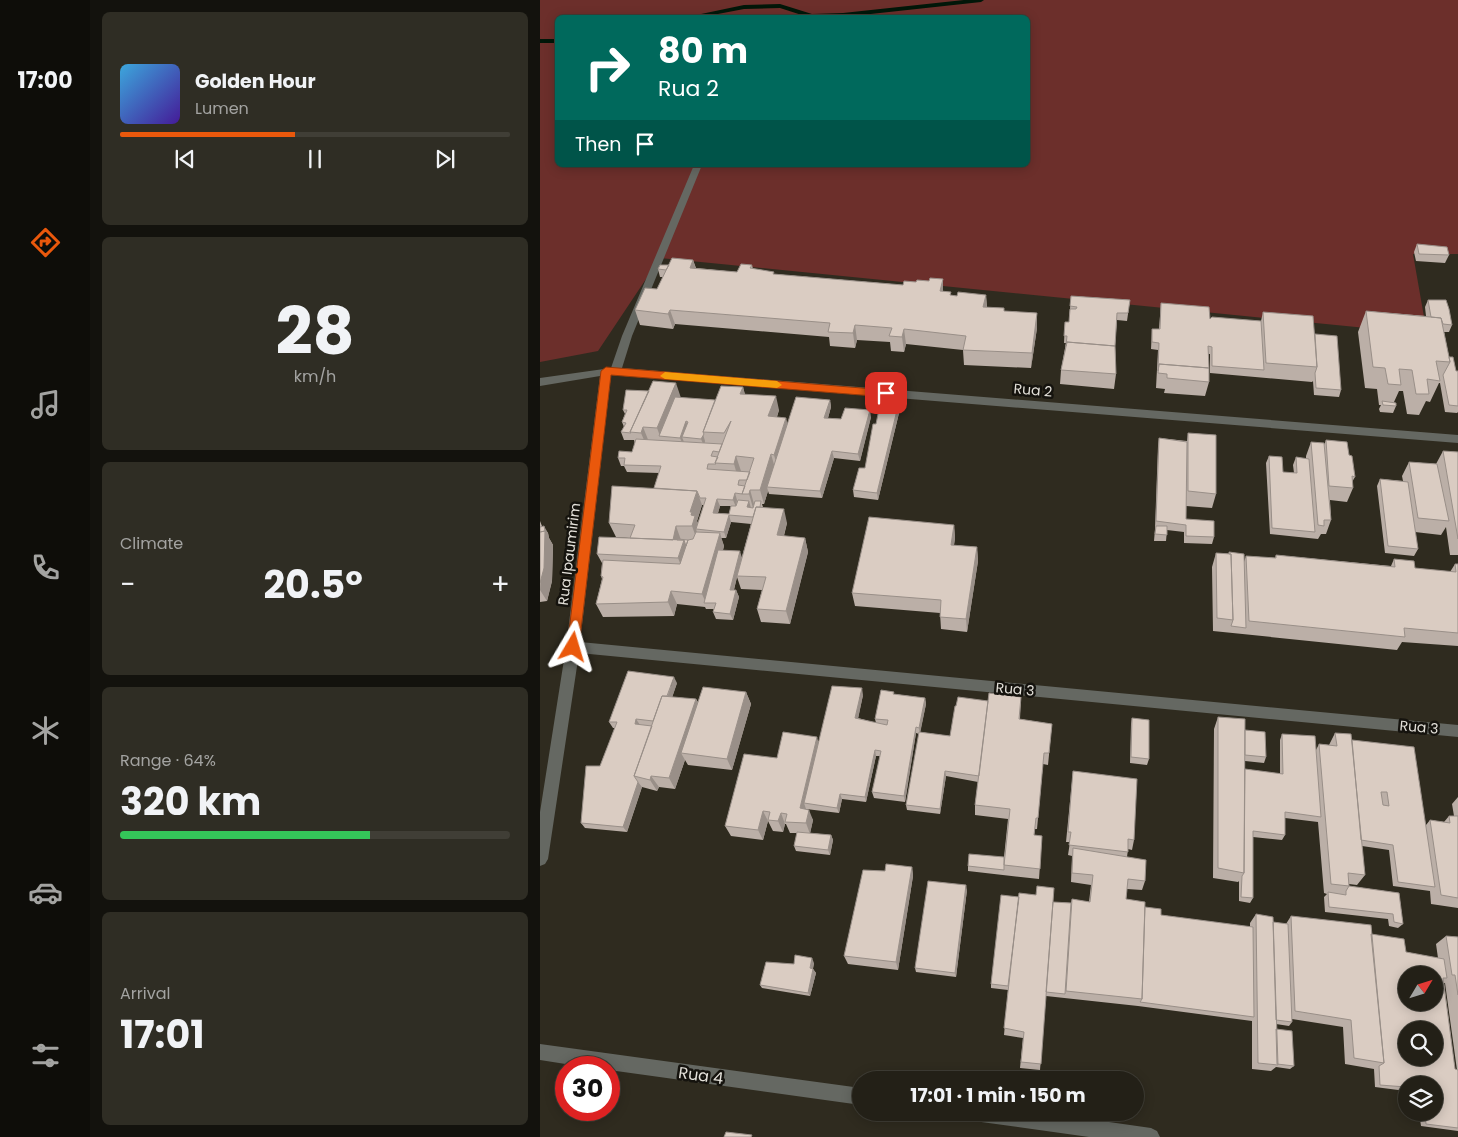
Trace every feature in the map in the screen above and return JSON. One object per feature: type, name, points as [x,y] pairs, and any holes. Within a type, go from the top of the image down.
[{"type":"street","name":"Rua Ipaumirim","points":[[540,859],[573,647],[610,371],[627,336],[697,167]]},
{"type":"street","name":"Rua 2","points":[[540,382],[610,371],[1458,439]]},
{"type":"street","name":"Rua 3","points":[[573,647],[1458,731]]},
{"type":"street","name":"Rua 4","points":[[540,1052],[852,1096]]},
{"type":"street","points":[[1037,1121],[1150,1137]]},
{"type":"shaded area","points":[[540,0],[1458,0],[1458,254],[1413,254],[1427,334],[660,258],[598,351],[540,362]]},
{"type":"building","points":[[1417,244],[1447,247],[1449,255],[1419,254]]},
{"type":"building","points":[[672,258],[693,260],[690,268],[737,272],[741,264],[752,265],[750,268],[774,272],[773,274],[903,285],[904,281],[929,281],[930,278],[943,279],[940,291],[951,292],[950,295],[957,296],[958,292],[986,295],[983,307],[1004,308],[1004,311],[1037,313],[1032,353],[963,350],[966,336],[904,329],[902,337],[889,336],[892,328],[855,325],[853,333],[828,332],[830,323],[670,310],[668,314],[635,310],[645,288],[657,289]]},
{"type":"building","points":[[660,265],[669,265],[666,270],[658,269]]},
{"type":"building","points":[[1071,296],[1130,300],[1128,313],[1117,313],[1115,346],[1067,342],[1066,346],[1067,336],[1064,336],[1065,322],[1069,322],[1070,309],[1076,309],[1077,307],[1070,306]]},
{"type":"building","points":[[1428,300],[1446,300],[1452,325],[1443,324],[1441,318],[1431,317]]},
{"type":"building","points":[[1161,303],[1209,307],[1210,319],[1212,317],[1261,321],[1264,370],[1212,366],[1212,347],[1208,346],[1209,368],[1159,364],[1158,371],[1159,343],[1152,342],[1152,329],[1160,329]]},
{"type":"building","points":[[1366,311],[1441,318],[1450,362],[1436,361],[1440,381],[1427,379],[1429,394],[1416,394],[1412,370],[1399,369],[1401,385],[1388,384],[1385,368],[1373,367]]},
{"type":"building","points":[[1263,312],[1313,316],[1317,367],[1266,363]]},
{"type":"building","points":[[1315,334],[1337,336],[1341,390],[1316,388]]},
{"type":"building","points":[[1067,342],[1115,346],[1116,374],[1061,370]]},
{"type":"building","points":[[1449,357],[1453,357],[1456,371],[1458,371],[1458,406],[1449,405],[1443,375],[1450,362]]},
{"type":"building","points":[[1159,364],[1209,368],[1209,382],[1167,378],[1167,374],[1158,373]]},
{"type":"building","points":[[653,381],[676,383],[657,428],[643,427],[641,433],[630,432]]},
{"type":"building","points":[[721,386],[743,387],[740,394],[776,396],[768,416],[786,418],[774,455],[771,454],[760,490],[750,490],[749,494],[742,494],[754,458],[736,456],[734,464],[715,463],[731,421],[724,433],[703,432]]},
{"type":"building","points":[[626,390],[649,391],[631,433],[621,432],[626,423],[622,422],[627,410],[623,410]]},
{"type":"building","points":[[675,397],[715,400],[701,439],[682,437],[688,422],[686,421],[680,438],[659,436]]},
{"type":"building","points":[[796,397],[830,400],[824,418],[841,419],[845,408],[870,410],[858,454],[832,451],[820,491],[767,487]]},
{"type":"building","points":[[1382,401],[1396,403],[1396,406],[1383,405]]},
{"type":"building","points":[[880,404],[898,406],[877,493],[853,490],[859,468],[865,468],[873,424],[876,424]]},
{"type":"building","points":[[1188,433],[1216,435],[1216,494],[1188,491]]},
{"type":"building","points":[[1159,438],[1187,442],[1186,519],[1214,521],[1214,537],[1186,536],[1186,525],[1156,521]]},
{"type":"building","points":[[636,439],[722,444],[719,452],[713,451],[711,456],[718,457],[716,464],[708,464],[707,469],[750,472],[747,480],[739,480],[738,485],[745,486],[742,494],[735,493],[733,500],[717,499],[713,513],[729,514],[731,506],[736,506],[738,500],[749,501],[747,507],[753,508],[755,501],[761,501],[760,507],[756,507],[753,517],[729,515],[724,532],[696,529],[706,498],[700,498],[697,491],[654,488],[661,466],[624,465],[625,458],[618,458],[619,451],[632,452]]},
{"type":"building","points":[[1326,440],[1347,442],[1349,455],[1352,456],[1355,477],[1352,476],[1353,488],[1329,486]]},
{"type":"building","points":[[1311,442],[1324,443],[1331,520],[1324,520],[1324,526],[1318,525]]},
{"type":"building","points":[[1443,451],[1458,452],[1458,539]]},
{"type":"building","points":[[1269,456],[1282,457],[1283,472],[1297,473],[1296,457],[1309,459],[1315,532],[1272,528]]},
{"type":"building","points":[[1409,462],[1437,464],[1449,521],[1418,518]]},
{"type":"building","points":[[1380,479],[1408,482],[1418,549],[1388,546]]},
{"type":"building","points":[[612,486],[697,491],[690,512],[692,512],[691,515],[695,516],[692,526],[676,526],[673,540],[630,538],[635,525],[609,523]]},
{"type":"building","points":[[756,507],[784,509],[777,535],[805,538],[786,611],[757,609],[766,577],[737,576]]},
{"type":"building","points":[[869,517],[954,525],[951,545],[977,547],[966,619],[940,617],[941,600],[852,593]]},
{"type":"building","points":[[544,526],[545,531],[540,532],[540,527]]},
{"type":"building","points":[[1156,526],[1167,526],[1167,535],[1155,534]]},
{"type":"building","points":[[545,531],[544,568],[540,583],[540,532]]},
{"type":"building","points":[[696,532],[720,533],[702,594],[671,591],[668,602],[596,604],[603,577],[601,576],[603,560],[680,564],[688,540],[693,539]]},
{"type":"building","points":[[599,537],[684,540],[678,558],[597,554]]},
{"type":"building","points":[[678,539],[688,540],[686,546],[684,540]]},
{"type":"building","points":[[718,550],[740,551],[730,590],[736,590],[730,614],[713,612],[716,603],[704,603]]},
{"type":"building","points":[[1229,552],[1244,554],[1246,628],[1231,626],[1233,620],[1231,554]]},
{"type":"building","points":[[1216,553],[1231,554],[1233,620],[1217,618]]},
{"type":"building","points":[[1276,555],[1395,567],[1394,559],[1414,561],[1415,568],[1456,572],[1455,564],[1458,564],[1458,633],[1404,628],[1405,637],[1249,621],[1246,556],[1276,558]]},
{"type":"building","points":[[628,671],[674,677],[667,696],[662,696],[653,721],[636,719],[635,724],[652,726],[634,776],[638,782],[623,827],[581,823],[586,766],[600,766],[617,722],[609,722]]},
{"type":"building","points":[[832,686],[862,688],[855,718],[887,725],[888,720],[875,719],[881,690],[894,692],[893,694],[925,698],[919,728],[916,727],[904,796],[872,792],[881,751],[875,750],[865,797],[840,794],[837,808],[804,803]]},
{"type":"building","points":[[703,687],[746,692],[727,759],[681,753]]},
{"type":"building","points":[[989,693],[1021,697],[1019,719],[1052,724],[1049,753],[1044,753],[1038,818],[1036,818],[1034,835],[1042,836],[1040,869],[1004,865],[1010,809],[975,805]]},
{"type":"building","points":[[662,696],[696,699],[669,778],[651,776],[650,780],[634,776]]},
{"type":"building","points":[[958,697],[988,701],[979,776],[945,771],[940,809],[906,805],[919,732],[950,736]]},
{"type":"building","points":[[1218,717],[1245,719],[1244,873],[1218,868]]},
{"type":"building","points":[[1132,718],[1149,720],[1149,759],[1131,757]]},
{"type":"building","points":[[1245,730],[1265,732],[1266,757],[1245,755]]},
{"type":"building","points":[[783,732],[817,737],[800,808],[809,810],[806,823],[785,822],[787,814],[781,813],[778,821],[768,820],[770,812],[763,811],[758,830],[725,826],[744,754],[777,758]]},
{"type":"building","points":[[1335,733],[1351,734],[1365,875],[1348,873],[1349,886],[1331,884],[1319,744],[1337,746]]},
{"type":"building","points":[[1282,734],[1315,736],[1321,817],[1285,812],[1285,835],[1253,831],[1253,898],[1241,897],[1242,876],[1244,873],[1245,769],[1283,774]]},
{"type":"building","points":[[1352,740],[1414,747],[1435,887],[1398,882],[1393,845],[1361,840]],"holes":[[[1381,792],[1387,792],[1389,806],[1383,805]]]},
{"type":"building","points":[[1073,771],[1137,779],[1134,840],[1128,839],[1128,852],[1069,845],[1071,832],[1068,832]]},
{"type":"building","points":[[1449,816],[1458,816],[1458,898],[1441,895],[1430,820],[1450,823]]},
{"type":"building","points":[[797,832],[831,835],[828,850],[794,846]]},
{"type":"building","points":[[1073,848],[1146,860],[1145,881],[1128,879],[1126,899],[1145,902],[1142,999],[1066,991],[1072,899],[1090,902],[1093,875],[1072,873]]},
{"type":"building","points":[[969,854],[1004,857],[1004,870],[968,866]]},
{"type":"building","points":[[886,864],[912,867],[896,962],[844,956],[863,870],[885,871]]},
{"type":"building","points":[[928,881],[966,885],[955,973],[915,968]]},
{"type":"building","points":[[1037,886],[1054,888],[1041,1064],[1021,1062],[1024,1032],[1004,1028],[1019,893],[1036,895]]},
{"type":"building","points":[[1349,886],[1399,893],[1403,924],[1394,922],[1393,914],[1329,907],[1328,892],[1346,895]]},
{"type":"building","points":[[1001,895],[1019,897],[1008,986],[991,984]]},
{"type":"building","points":[[1053,902],[1071,903],[1065,994],[1046,992]]},
{"type":"building","points":[[1145,907],[1161,909],[1161,915],[1253,927],[1254,1017],[1140,1002],[1142,999]]},
{"type":"building","points":[[1256,914],[1273,917],[1278,1065],[1258,1063]]},
{"type":"building","points":[[1291,916],[1371,925],[1384,1063],[1354,1058],[1351,1020],[1295,1011]]},
{"type":"building","points":[[1273,922],[1288,924],[1292,1022],[1276,1020]]},
{"type":"building","points":[[1371,934],[1404,939],[1406,952],[1444,959],[1447,978],[1443,978],[1455,1069],[1458,1070],[1458,1128],[1426,1124],[1426,1121],[1443,1121],[1443,1076],[1398,1076],[1398,1086],[1380,1085],[1379,1066],[1384,1063]]},
{"type":"building","points":[[1446,936],[1458,937],[1458,995],[1455,975],[1452,975]]},
{"type":"building","points":[[795,955],[812,958],[810,968],[813,969],[808,993],[760,985],[766,962],[794,964]]},
{"type":"building","points":[[1276,1029],[1292,1031],[1294,1066],[1277,1064]]},
{"type":"building","points":[[726,1132],[752,1135],[751,1137],[724,1137]]},
{"type":"waterway","points":[[843,15],[981,0]]},
{"type":"waterway","points":[[701,15],[744,7],[780,6],[809,15]]},
{"type":"waterway","points":[[540,41],[555,41]]},
{"type":"slow traffic","points":[[665,376],[777,385]]},
{"type":"route","points":[[573,647],[606,371],[886,393]]}]
